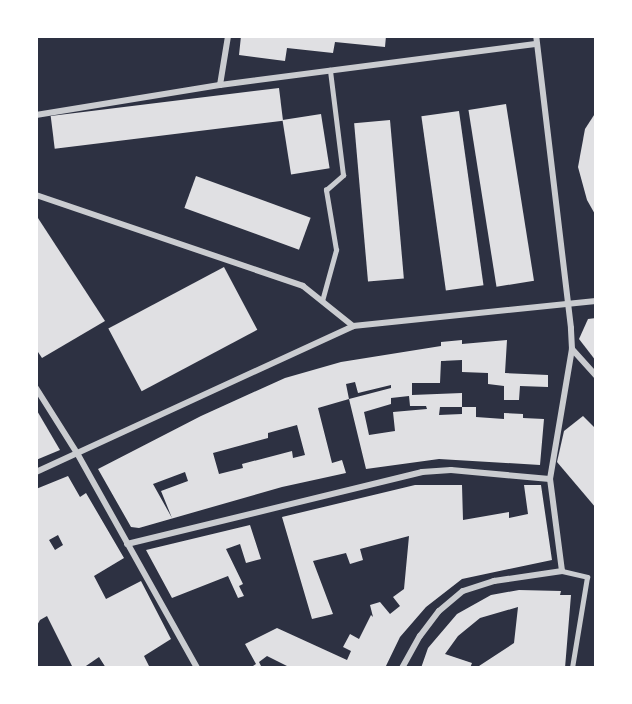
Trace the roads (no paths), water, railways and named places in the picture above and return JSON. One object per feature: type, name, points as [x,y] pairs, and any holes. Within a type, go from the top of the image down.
[{"type":"street","points":[[220,85],[228,36]]},
{"type":"street","points":[[536,36],[535,44],[569,304],[572,349],[550,479],[562,571]]},
{"type":"street","points":[[36,115],[220,85],[535,44]]},
{"type":"street","points":[[326,190],[344,175],[330,70]]},
{"type":"street","points":[[36,195],[303,286],[353,326]]},
{"type":"street","points":[[36,472],[353,326],[596,301]]},
{"type":"street","points":[[572,349],[596,376]]},
{"type":"street","points":[[36,388],[77,453],[197,668]]},
{"type":"street","points":[[128,544],[422,472],[451,470],[550,479]]},
{"type":"street","points":[[402,668],[420,636],[440,611],[463,591],[494,581],[562,571],[587,577],[572,668]]},
{"type":"lane","points":[[322,301],[336,250],[326,190]]}]
